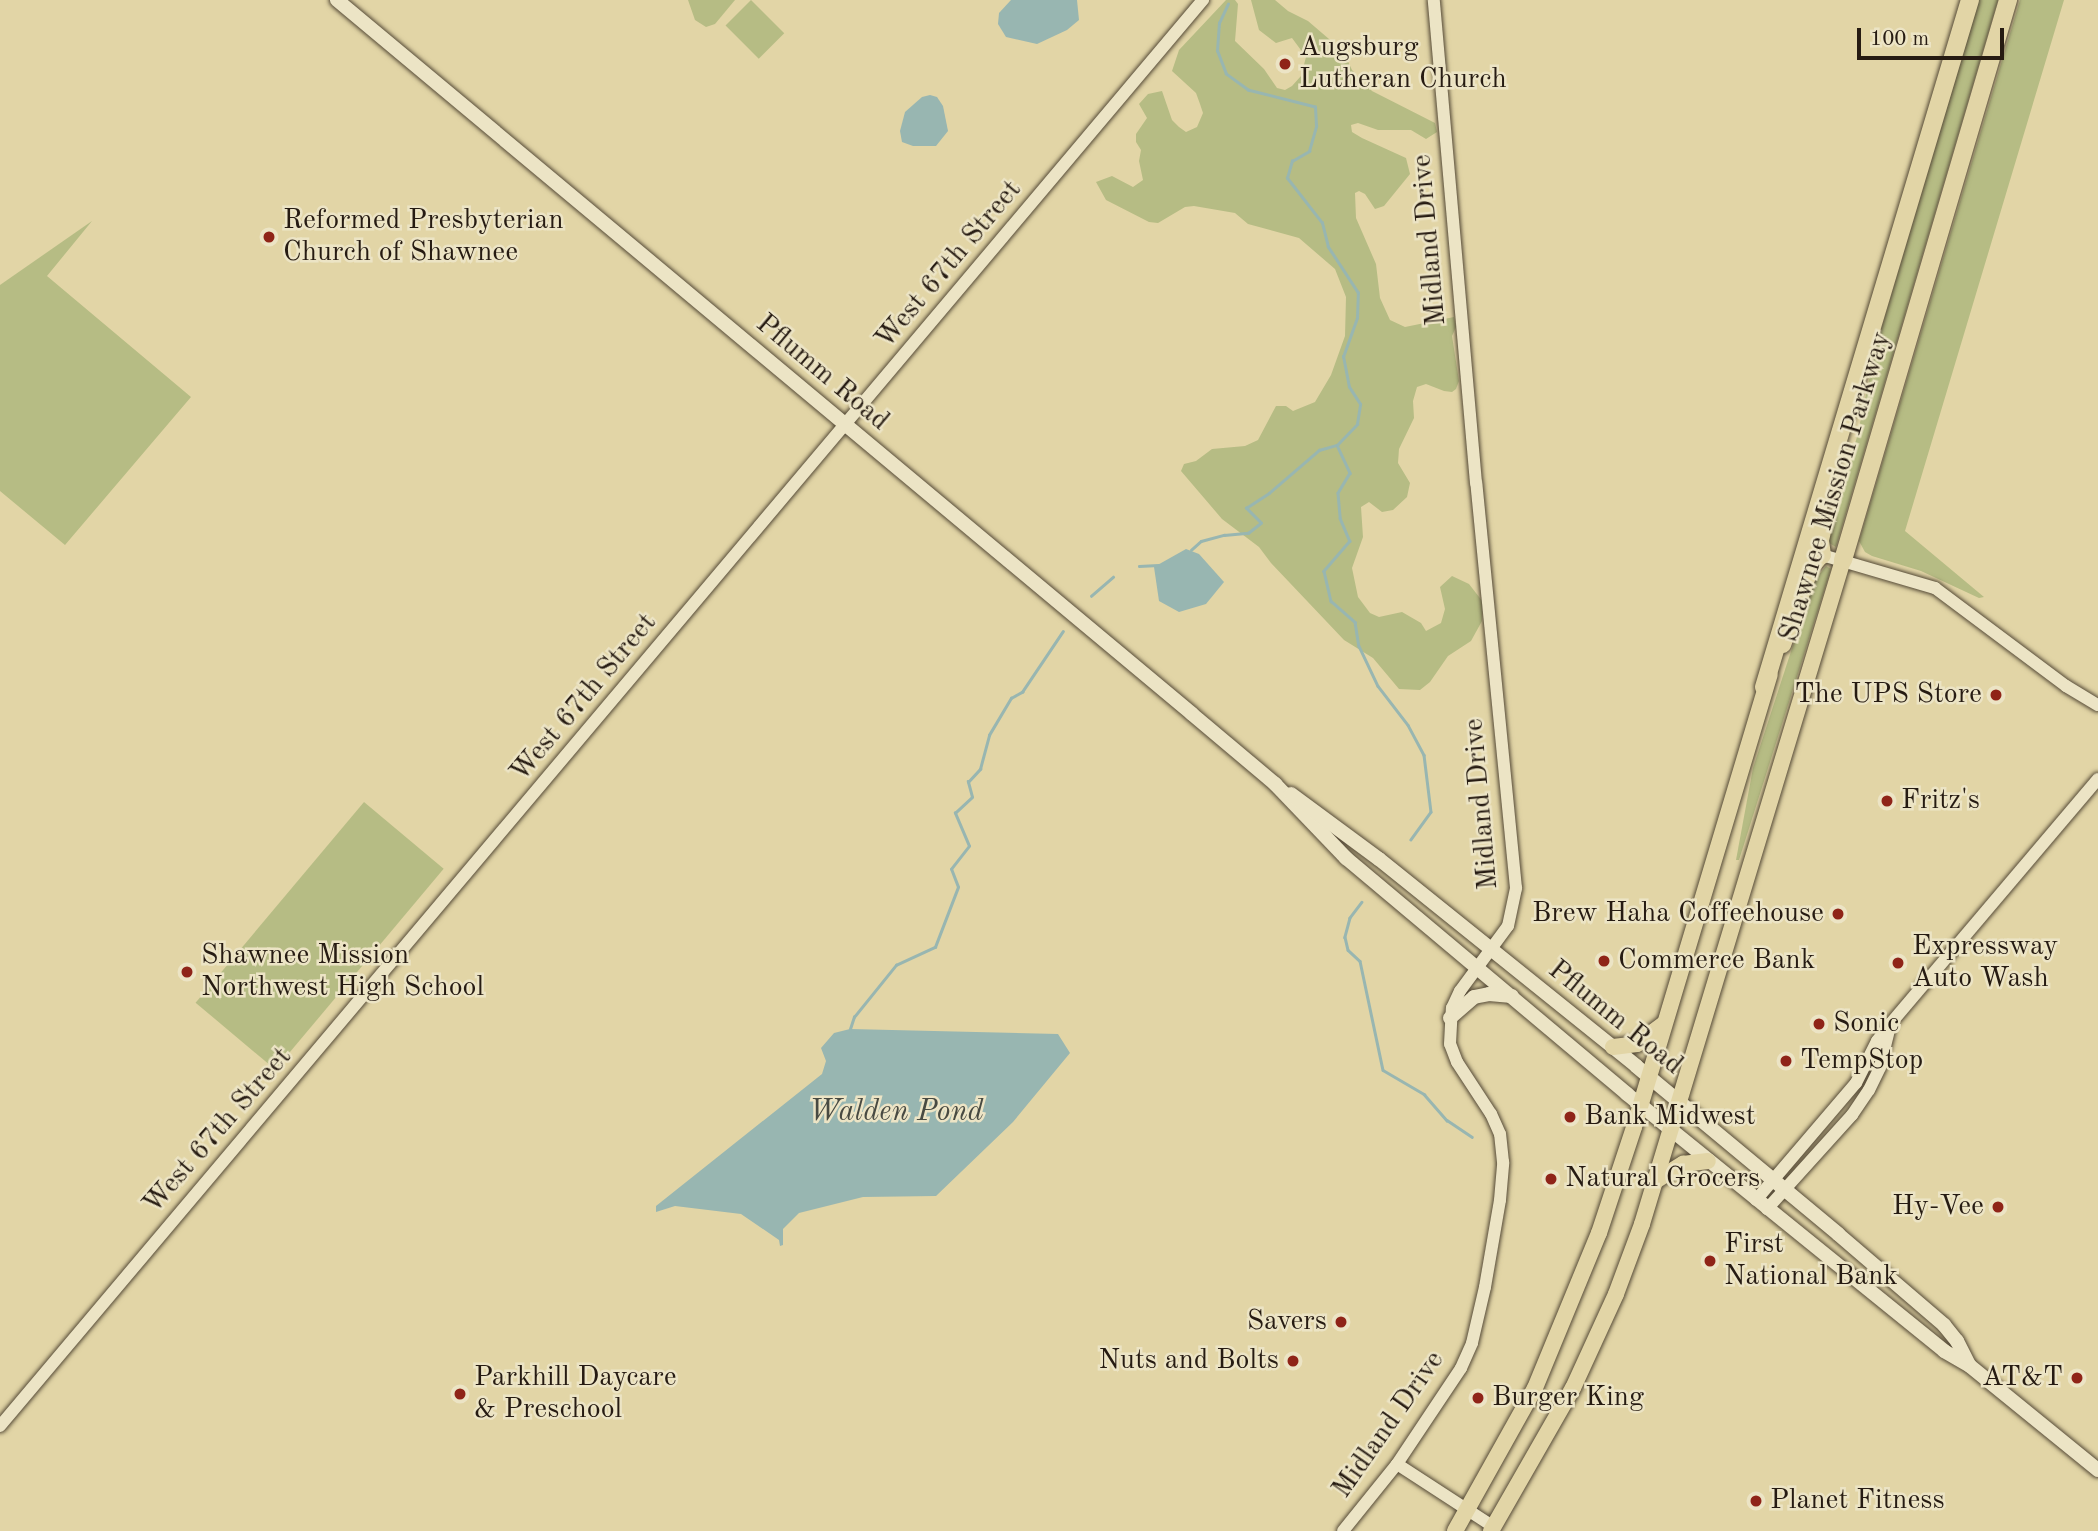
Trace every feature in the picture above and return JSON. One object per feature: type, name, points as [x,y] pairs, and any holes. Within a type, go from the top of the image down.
[{"type":"highway","name":"Shawnee Mission Parkway","points":[[1455,1531],[1535,1388],[1603,1221],[1649,1076],[1970,0]]},
{"type":"highway","name":"Shawnee Mission Parkway","points":[[1492,1529],[1551,1429],[1592,1348],[1616,1294],[1657,1180],[2008,0]]},
{"type":"highway","points":[[1764,687],[1796,617],[1811,568],[1822,555],[1820,540],[1833,491],[1849,403]]},
{"type":"highway","points":[[1613,1047],[1637,1044],[1664,1024]]},
{"type":"highway","points":[[1657,1180],[1683,1164],[1708,1161]]},
{"type":"main road","name":"Pflumm Road","points":[[337,0],[1275,784],[1326,818],[1680,1101],[1944,1325],[1970,1366]]},
{"type":"main road","name":"Pflumm Road","points":[[1275,784],[1346,858],[1640,1105],[1944,1351],[1970,1366],[2098,1470]]},
{"type":"main road","points":[[1450,1018],[1474,997],[1489,994],[1512,996]]},
{"type":"street","name":"West 67th Street","points":[[0,1426],[1203,0]]},
{"type":"street","name":"Midland Drive","points":[[1343,1531],[1397,1464],[1461,1368],[1472,1343],[1486,1287],[1500,1200],[1503,1162],[1500,1133],[1492,1114],[1457,1062],[1450,1044],[1450,1018],[1460,991],[1508,926],[1516,888],[1476,483],[1434,0]]},
{"type":"street","points":[[1822,555],[1936,588],[1976,615],[2066,686],[2098,705]]},
{"type":"street","points":[[1762,1204],[1852,1115],[1880,1067],[1891,1023],[2098,779]]},
{"type":"street","points":[[1397,1464],[1492,1529]]},
{"type":"green space","points":[[688,0],[735,0],[715,24],[706,27],[695,20]]},
{"type":"green space","points":[[751,0],[784,33],[759,59],[726,25]]},
{"type":"green space","points":[[1226,0],[1235,0],[1238,4],[1235,41],[1264,69],[1277,88],[1285,90],[1292,86],[1301,76],[1306,57],[1292,38],[1276,43],[1259,30],[1251,0],[1275,0],[1288,11],[1308,21],[1343,51],[1352,70],[1372,91],[1435,123],[1437,132],[1426,139],[1411,130],[1378,130],[1358,123],[1351,125],[1352,132],[1362,138],[1406,158],[1410,174],[1384,206],[1375,209],[1365,194],[1359,191],[1355,193],[1356,218],[1376,264],[1380,298],[1390,320],[1405,327],[1454,317],[1456,327],[1452,336],[1459,381],[1456,389],[1452,392],[1444,391],[1426,384],[1417,387],[1413,401],[1414,418],[1399,449],[1398,463],[1410,483],[1407,497],[1393,510],[1382,512],[1369,502],[1361,507],[1363,537],[1352,568],[1358,597],[1370,613],[1379,617],[1402,612],[1421,623],[1426,631],[1441,623],[1445,609],[1440,587],[1452,576],[1469,584],[1483,602],[1482,621],[1471,641],[1448,656],[1430,682],[1420,690],[1399,689],[1373,658],[1344,640],[1259,547],[1222,519],[1181,471],[1184,464],[1196,461],[1212,449],[1245,446],[1258,440],[1276,406],[1286,406],[1293,411],[1315,402],[1331,375],[1345,336],[1346,297],[1335,269],[1299,238],[1248,224],[1235,213],[1194,206],[1185,207],[1158,223],[1149,222],[1106,200],[1096,182],[1112,176],[1133,187],[1143,180],[1139,161],[1141,150],[1136,142],[1136,134],[1147,118],[1139,104],[1148,94],[1162,91],[1172,120],[1186,132],[1197,127],[1203,113],[1196,93],[1172,71],[1179,50]]},
{"type":"green space","points":[[1979,0],[1998,0],[1836,547],[1829,543],[1828,533],[1857,437],[1877,343]]},
{"type":"green space","points":[[2020,0],[2064,0],[1905,531],[1984,597],[1979,598],[1921,571],[1872,556],[1865,552],[1859,541]]},
{"type":"green space","points":[[92,221],[47,276],[191,397],[65,545],[0,491],[0,285]]},
{"type":"green space","points":[[1826,566],[1831,569],[1739,860],[1736,860],[1753,768],[1814,581]]},
{"type":"green space","points":[[364,802],[444,869],[275,1070],[196,1003]]},
{"type":"water","points":[[1011,0],[1077,0],[1079,20],[1067,30],[1037,44],[1006,37],[998,24],[999,13]]},
{"type":"water","points":[[922,97],[937,97],[943,106],[948,131],[936,146],[913,146],[902,142],[900,131],[905,112]]},
{"type":"water","points":[[1186,549],[1199,554],[1224,582],[1206,604],[1179,612],[1159,601],[1154,567]]},
{"type":"water","name":"Walden Pond","points":[[850,1029],[1058,1034],[1070,1053],[1013,1122],[936,1196],[863,1197],[799,1213],[783,1229],[783,1245],[780,1246],[779,1240],[741,1214],[675,1206],[656,1212],[656,1206],[822,1074],[826,1061],[821,1048],[834,1033]]},
{"type":"waterway","points":[[1191,550],[1201,541],[1248,533],[1261,523],[1246,508],[1269,493],[1319,450],[1337,445],[1357,424],[1360,404],[1349,387],[1343,357],[1357,318],[1358,293],[1328,247],[1322,223],[1287,178],[1292,161],[1309,151],[1316,126],[1315,107],[1248,90],[1226,74],[1217,51],[1219,23],[1228,4]]},
{"type":"waterway","points":[[1337,445],[1350,473],[1338,493],[1340,518],[1350,541],[1324,571],[1331,601],[1355,622],[1359,646],[1378,686],[1408,725],[1424,755],[1431,812],[1411,840]]},
{"type":"waterway","points":[[1139,566],[1158,565]]},
{"type":"waterway","points":[[1091,596],[1113,577]]},
{"type":"waterway","points":[[850,1029],[854,1017],[896,965],[935,947],[958,887],[951,869],[969,846],[955,813],[972,797],[968,782],[980,769],[989,735],[1011,698],[1022,692],[1063,631]]},
{"type":"waterway","points":[[1362,902],[1350,918],[1345,937],[1348,950],[1360,961],[1383,1070],[1424,1094],[1447,1120],[1472,1137]]},
{"type":"place","name":"Augsburg Lutheran Church","points":[[1285,64]]},
{"type":"place","name":"Reformed Presbyterian Church of Shawnee","points":[[269,237]]},
{"type":"place","name":"The UPS Store","points":[[1996,695]]},
{"type":"place","name":"Fritz's","points":[[1887,801]]},
{"type":"place","name":"Brew Haha Coffeehouse","points":[[1838,914]]},
{"type":"place","name":"Commerce Bank","points":[[1604,961]]},
{"type":"place","name":"Expressway Auto Wash","points":[[1898,963]]},
{"type":"place","name":"Shawnee Mission Northwest High School","points":[[187,972]]},
{"type":"place","name":"Sonic","points":[[1819,1024]]},
{"type":"place","name":"TempStop","points":[[1786,1061]]},
{"type":"place","name":"Bank Midwest","points":[[1570,1117]]},
{"type":"place","name":"Natural Grocers","points":[[1551,1179]]},
{"type":"place","name":"Hy-Vee","points":[[1998,1207]]},
{"type":"place","name":"First National Bank","points":[[1710,1261]]},
{"type":"place","name":"Savers","points":[[1341,1322]]},
{"type":"place","name":"Nuts and Bolts","points":[[1293,1361]]},
{"type":"place","name":"AT&T","points":[[2077,1378]]},
{"type":"place","name":"Parkhill Daycare & Preschool","points":[[460,1394]]},
{"type":"place","name":"Burger King","points":[[1478,1398]]},
{"type":"place","name":"Planet Fitness","points":[[1756,1501]]}]
